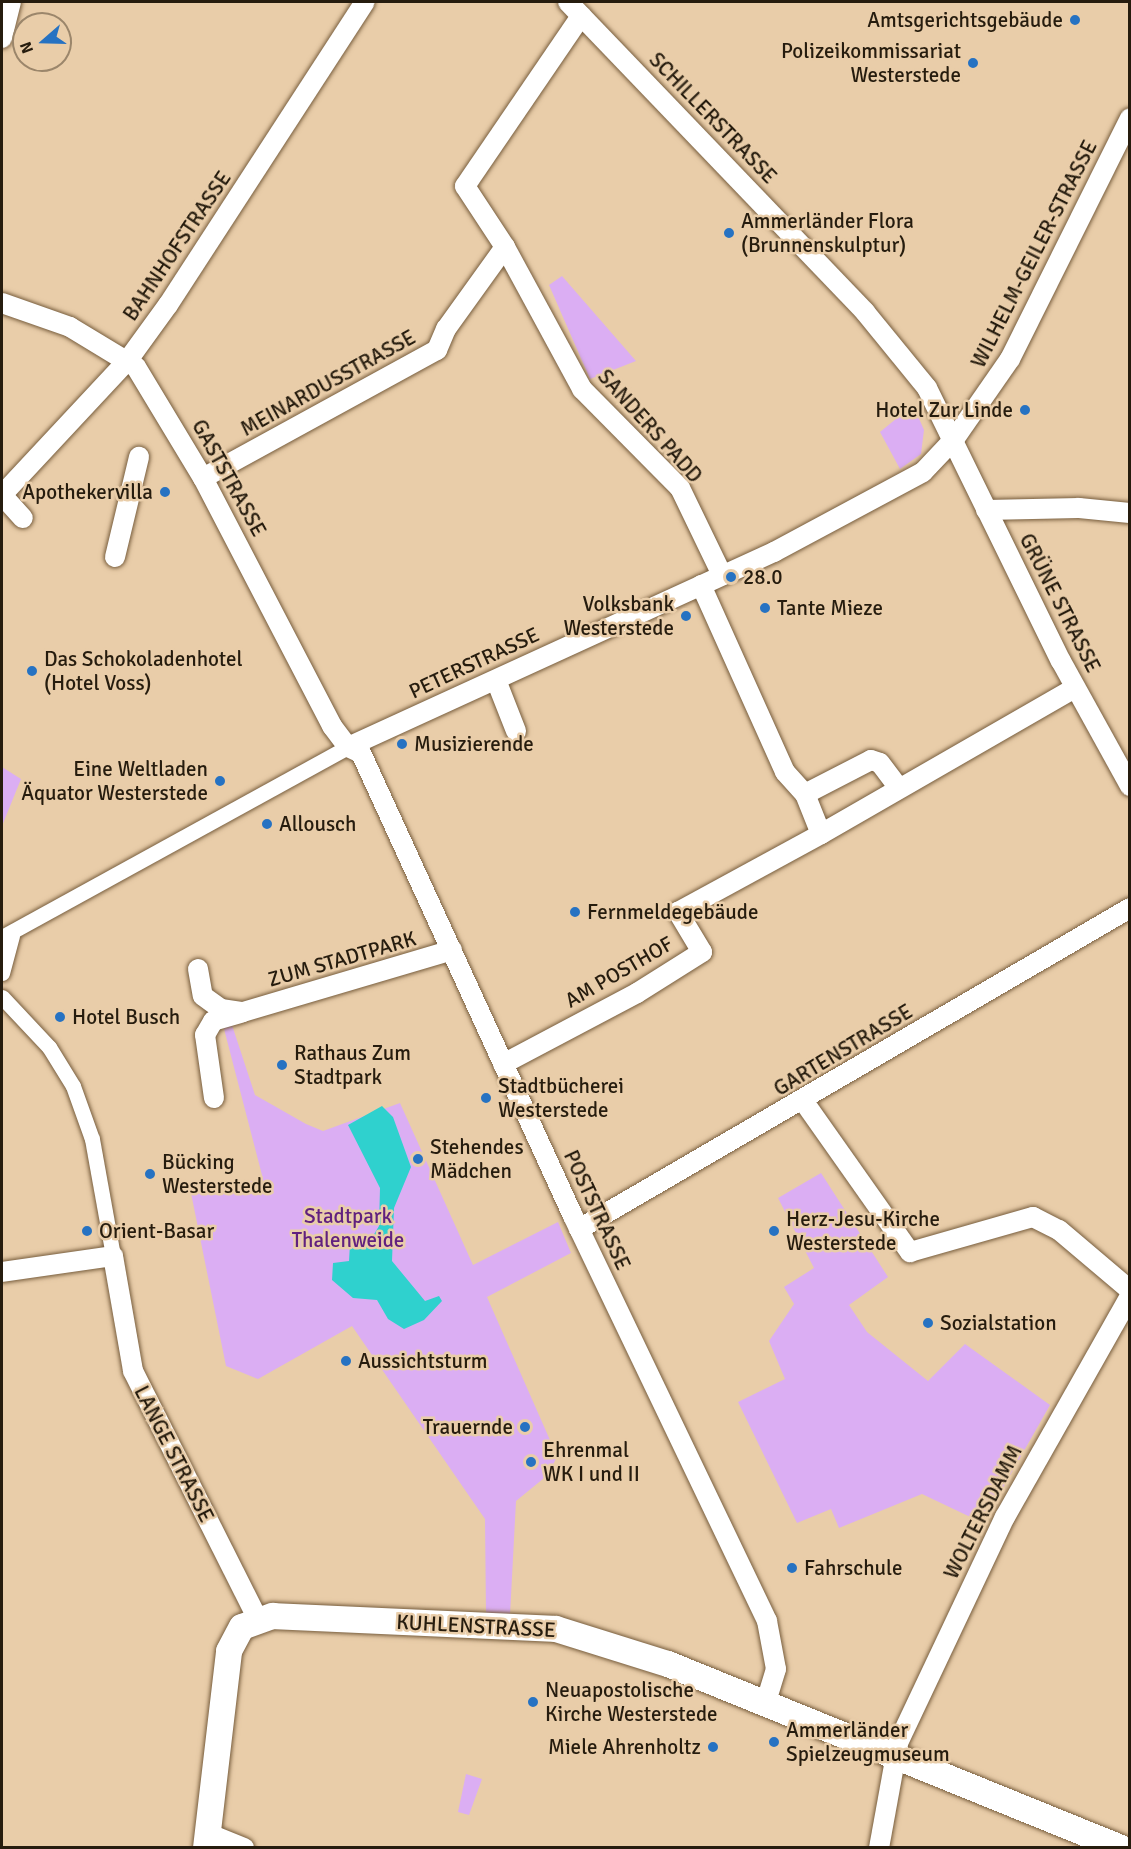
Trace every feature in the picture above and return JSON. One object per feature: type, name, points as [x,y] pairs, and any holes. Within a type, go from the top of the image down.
[{"type":"street","points":[[2,38],[11,2]]},
{"type":"street","name":"BAHNHOFSTRASSE","points":[[2,495],[128,360],[365,2]]},
{"type":"street","points":[[505,247],[465,186],[575,9]]},
{"type":"street","name":"SCHILLERSTRASSE","points":[[575,9],[865,312],[927,388],[955,438]]},
{"type":"street","name":"WILHELM-GEILER-STRASSE","points":[[955,438],[1032,319],[1130,118]]},
{"type":"street","name":"MEINARDUSSTRASSE","points":[[203,478],[437,350],[446,329],[505,247]]},
{"type":"street","name":"SANDERS PADD","points":[[505,247],[582,389],[680,488],[722,575]]},
{"type":"street","name":"GASTSTRASSE","points":[[2,303],[70,327],[128,360],[146,381],[203,478],[231,552],[348,747]]},
{"type":"street","name":"GRÜNE STRASSE","points":[[955,438],[986,510],[1075,688],[1130,786]]},
{"type":"street","name":"PETERSTRASSE","points":[[7,936],[348,747],[701,585],[906,483],[955,438]]},
{"type":"street","points":[[115,556],[139,457]]},
{"type":"street","points":[[2,495],[22,518]]},
{"type":"street","points":[[986,510],[1079,508],[1130,513]]},
{"type":"street","points":[[701,585],[785,772],[804,794],[821,834]]},
{"type":"street","points":[[496,680],[516,731]]},
{"type":"street","name":"AM POSTHOF","points":[[503,1064],[637,993],[702,952],[678,912],[821,834],[1075,688]]},
{"type":"street","name":"POSTSTRASSE","points":[[348,747],[361,753],[382,793],[579,1229],[767,1622],[776,1669],[766,1702]]},
{"type":"street","points":[[804,794],[871,760],[880,763],[899,788]]},
{"type":"street","name":"GARTENSTRASSE","points":[[579,1229],[804,1102],[1130,908]]},
{"type":"street","points":[[2,973],[7,936]]},
{"type":"street","name":"ZUM STADTPARK","points":[[214,1098],[206,1035],[213,1021],[452,950]]},
{"type":"street","points":[[198,969],[203,996],[221,1009],[243,1012]]},
{"type":"street","name":"LANGE STRASSE","points":[[2,997],[49,1047],[73,1086],[93,1139],[133,1371],[257,1618]]},
{"type":"street","points":[[804,1102],[910,1252],[1033,1217],[1059,1230],[1130,1290]]},
{"type":"street","points":[[2,1272],[112,1256]]},
{"type":"street","name":"WOLTERSDAMM","points":[[879,1848],[894,1757],[1005,1517],[1130,1296]]},
{"type":"street","points":[[244,1848],[207,1840],[229,1651],[242,1627],[257,1618]]},
{"type":"street","name":"KUHLENSTRASSE","points":[[257,1618],[556,1629],[766,1702],[894,1757],[1122,1848]]},
{"type":"green space","points":[[562,276],[636,361],[590,379],[549,285]]},
{"type":"green space","points":[[913,405],[924,430],[921,454],[900,469],[880,432]]},
{"type":"green space","points":[[2,767],[21,779],[2,826]]},
{"type":"green space","name":"Stadtpark Thalenweide","points":[[231,1022],[255,1095],[306,1124],[323,1131],[400,1103],[473,1265],[558,1222],[571,1253],[487,1297],[557,1456],[549,1474],[516,1501],[510,1615],[486,1614],[485,1519],[352,1326],[258,1379],[226,1366],[191,1193],[263,1179],[223,1025]]},
{"type":"green space","points":[[821,1173],[888,1277],[849,1305],[867,1332],[928,1381],[965,1344],[1050,1405],[983,1523],[922,1494],[839,1528],[831,1509],[797,1523],[738,1402],[785,1379],[769,1341],[794,1304],[784,1287],[814,1268],[778,1198]]},
{"type":"green space","points":[[466,1774],[482,1779],[469,1815],[458,1812]]},
{"type":"water","points":[[382,1106],[393,1117],[411,1167],[394,1208],[392,1261],[425,1301],[439,1296],[442,1301],[424,1320],[404,1329],[388,1319],[377,1300],[353,1298],[332,1280],[333,1263],[349,1261],[350,1244],[373,1236],[379,1226],[380,1188],[348,1125]]},
{"type":"place","name":"Amtsgerichtsgebäude","points":[[1075,20]]},
{"type":"place","name":"Polizeikommissariat Westerstede","points":[[973,63]]},
{"type":"place","name":"Ammerländer Flora (Brunnenskulptur)","points":[[729,233]]},
{"type":"place","name":"Hotel Zur Linde","points":[[1025,410]]},
{"type":"place","name":"Apothekervilla","points":[[165,492]]},
{"type":"place","name":"28.0","points":[[731,577]]},
{"type":"place","name":"Tante Mieze","points":[[765,608]]},
{"type":"place","name":"Volksbank Westerstede","points":[[686,616]]},
{"type":"place","name":"Das Schokoladenhotel (Hotel Voss)","points":[[32,671]]},
{"type":"place","name":"Musizierende","points":[[402,744]]},
{"type":"place","name":"Eine Weltladen Äquator Westerstede","points":[[220,781]]},
{"type":"place","name":"Allousch","points":[[267,824]]},
{"type":"place","name":"Fernmeldegebäude","points":[[575,912]]},
{"type":"place","name":"Hotel Busch","points":[[60,1017]]},
{"type":"place","name":"Rathaus Zum Stadtpark","points":[[282,1065]]},
{"type":"place","name":"Stadtbücherei Westerstede","points":[[486,1098]]},
{"type":"place","name":"Stehendes Mädchen","points":[[418,1159]]},
{"type":"place","name":"Bücking Westerstede","points":[[150,1174]]},
{"type":"place","name":"Orient-Basar","points":[[87,1231]]},
{"type":"place","name":"Herz-Jesu-Kirche Westerstede","points":[[774,1231]]},
{"type":"place","name":"Sozialstation","points":[[928,1323]]},
{"type":"place","name":"Aussichtsturm","points":[[346,1361]]},
{"type":"place","name":"Trauernde","points":[[525,1427]]},
{"type":"place","name":"Ehrenmal WK I und II","points":[[531,1462]]},
{"type":"place","name":"Fahrschule","points":[[792,1568]]},
{"type":"place","name":"Neuapostolische Kirche Westerstede","points":[[533,1702]]},
{"type":"place","name":"Ammerländer Spielzeugmuseum","points":[[774,1742]]},
{"type":"place","name":"Miele Ahrenholtz","points":[[713,1747]]}]
